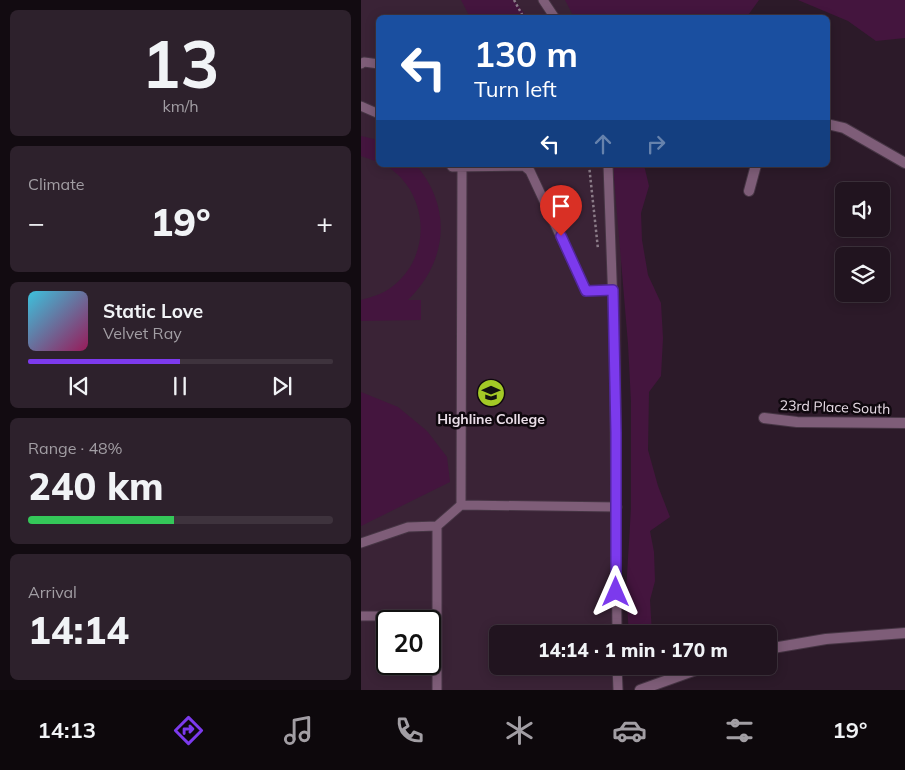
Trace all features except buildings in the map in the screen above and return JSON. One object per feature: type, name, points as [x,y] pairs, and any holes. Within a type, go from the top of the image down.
[{"type":"street","points":[[830,125],[844,128],[905,163]]},
{"type":"street","points":[[749,191],[755,167]]},
{"type":"street","name":"23rd Place South","points":[[765,418],[797,422],[905,423]]},
{"type":"street","points":[[777,647],[826,639],[905,633]]},
{"type":"street","points":[[640,690],[682,675]]},
{"type":"lane","points":[[543,0],[553,15]]},
{"type":"lane","points":[[361,64],[364,62],[376,64]]},
{"type":"lane","points":[[361,106],[376,113]]},
{"type":"lane","points":[[461,505],[462,167]]},
{"type":"lane","points":[[525,167],[530,171],[586,291],[613,290]]},
{"type":"lane","points":[[608,167],[613,290],[617,625]]},
{"type":"lane","points":[[361,543],[408,527],[437,526],[461,505],[617,507]]},
{"type":"lane","points":[[437,526],[437,610]]},
{"type":"lane","points":[[361,616],[376,616]]},
{"type":"lane","points":[[437,675],[437,690]]},
{"type":"lane","points":[[617,675],[618,690]]},
{"type":"path","points":[[514,0],[522,15]]},
{"type":"shaded area","name":"Highline College","points":[[361,0],[620,0],[620,15],[376,15],[376,167],[621,167],[622,625],[489,625],[489,675],[622,675],[622,690],[361,690]]},
{"type":"shaded area","points":[[461,0],[514,0],[525,15],[469,15]]},
{"type":"shaded area","points":[[565,0],[759,0],[748,15],[573,15]]},
{"type":"shaded area","points":[[798,0],[905,0],[905,38],[876,41],[848,21]]},
{"type":"shaded area","points":[[361,136],[376,140],[376,161],[361,156]]},
{"type":"shaded area","points":[[388,167],[417,167],[428,182],[436,199],[440,217],[441,234],[431,269],[421,285],[408,300],[421,300],[421,320],[361,321],[361,300],[385,291],[406,273],[415,258],[420,241],[421,224],[417,207],[410,191],[400,176]]},
{"type":"shaded area","points":[[613,167],[644,167],[649,186],[641,213],[642,240],[648,275],[661,303],[663,338],[661,376],[649,392],[648,450],[658,486],[670,517],[650,531],[654,552],[655,581],[650,600],[651,625],[628,625],[626,592],[631,508],[631,402]]},
{"type":"shaded area","points":[[361,392],[398,407],[427,431],[447,457],[450,482],[361,526]]},
{"type":"place","name":"Highline College","points":[[491,393]]},
{"type":"route","points":[[561,236],[586,291],[613,290],[616,433],[616,592]]}]
